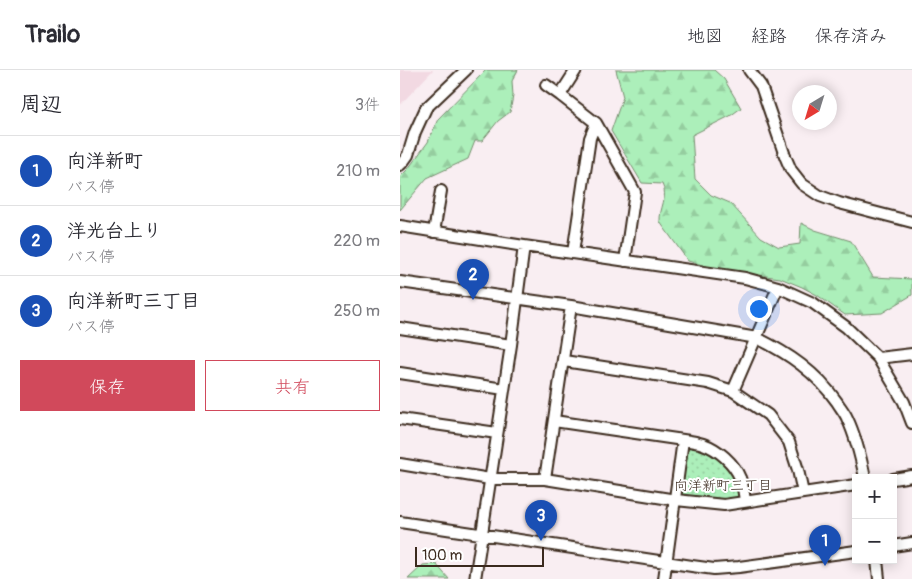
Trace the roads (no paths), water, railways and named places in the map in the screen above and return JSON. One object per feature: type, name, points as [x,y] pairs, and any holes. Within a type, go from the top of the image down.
[{"type":"street","points":[[400,165],[408,155],[415,132],[426,108],[466,70]]},
{"type":"street","points":[[560,95],[576,70]]},
{"type":"street","points":[[749,70],[762,86],[785,156],[791,170],[802,184],[820,196],[838,203],[912,222]]},
{"type":"street","points":[[546,86],[596,123],[635,192],[625,261]]},
{"type":"street","points":[[572,253],[590,138],[596,123]]},
{"type":"street","points":[[434,232],[440,191]]},
{"type":"street","points":[[400,226],[745,278],[778,286],[813,303],[833,317],[878,358],[904,402],[912,422]]},
{"type":"street","points":[[475,579],[518,299],[524,246]]},
{"type":"street","points":[[400,282],[571,306],[756,338],[778,348],[805,366],[829,391],[847,417],[859,450],[864,474]]},
{"type":"street","points":[[733,391],[778,286]]},
{"type":"street","points":[[545,479],[571,306]]},
{"type":"street","points":[[400,328],[511,344]]},
{"type":"street","points":[[878,358],[912,354]]},
{"type":"street","points":[[564,361],[708,383],[733,391],[768,415],[789,442],[803,493]]},
{"type":"street","points":[[400,373],[504,389]]},
{"type":"street","points":[[400,419],[498,434]]},
{"type":"street","points":[[554,420],[704,444],[715,450],[733,466],[744,489],[745,501]]},
{"type":"street","points":[[664,579],[684,440]]},
{"type":"street","points":[[400,464],[490,479],[545,479],[676,500],[724,505],[852,486]]},
{"type":"street","points":[[897,478],[912,476]]},
{"type":"street","points":[[400,522],[714,568],[739,567],[852,552]]},
{"type":"street","points":[[897,545],[912,543]]},
{"type":"street","points":[[877,564],[879,579]]},
{"type":"place","name":"洋光台上り","points":[[473,300]]},
{"type":"place","name":"向洋新町三丁目","points":[[541,541]]},
{"type":"place","name":"向洋新町","points":[[825,566]]},
{"type":"district","name":"向洋新町三丁目","points":[[723,485]]}]
